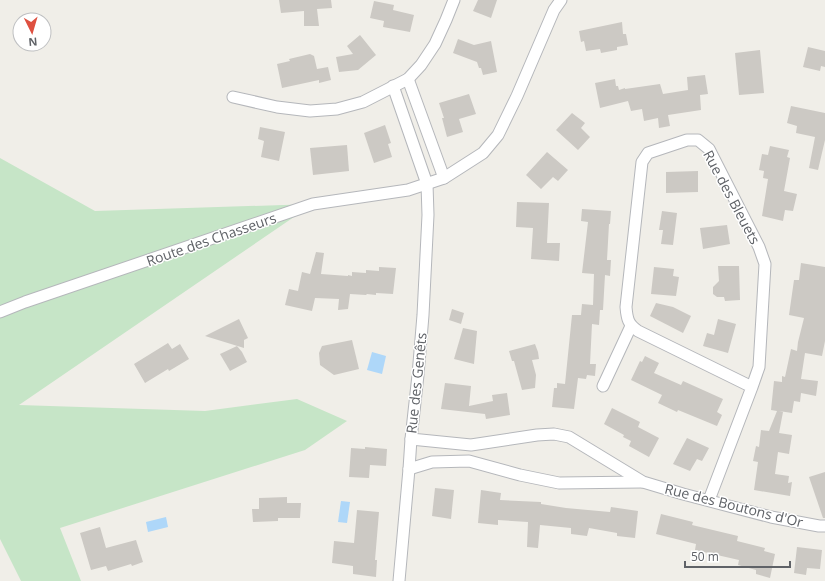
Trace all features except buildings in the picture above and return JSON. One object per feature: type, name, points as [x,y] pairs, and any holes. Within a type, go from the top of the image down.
[{"type":"street","points":[[233,97],[277,107],[310,111],[337,109],[363,102],[408,79],[435,44],[454,0]]},
{"type":"street","name":"Route des Chasseurs","points":[[0,312],[313,204],[408,190],[444,178],[483,153],[498,135],[517,96],[554,10],[561,0]]},
{"type":"street","points":[[408,79],[444,178]]},
{"type":"street","points":[[393,86],[427,184]]},
{"type":"street","name":"Rue des Bleuets","points":[[631,326],[627,317],[626,308],[642,162],[648,153],[687,140],[698,140],[709,149],[759,247],[765,264],[759,368],[709,500]]},
{"type":"street","name":"Rue des Genêts","points":[[399,581],[423,316],[428,215],[427,184]]},
{"type":"street","points":[[603,386],[631,326],[645,335],[752,387]]},
{"type":"street","name":"Rue des Boutons d'Or","points":[[411,439],[471,445],[537,435],[554,434],[569,437],[643,482],[771,517],[825,526]]},
{"type":"street","points":[[468,461],[471,445]]},
{"type":"street","name":"Rue des Boutons d'Or","points":[[409,469],[432,462],[468,461],[520,476],[559,483],[643,482]]},
{"type":"green space","points":[[0,158],[95,211],[313,204],[19,405],[205,411],[297,399],[347,421],[305,450],[60,528],[81,581],[21,581],[0,539]]},
{"type":"water","points":[[372,352],[386,356],[382,374],[367,370]]},
{"type":"water","points":[[341,501],[350,502],[347,523],[338,522]]},
{"type":"water","points":[[166,517],[168,527],[148,532],[146,522]]}]
